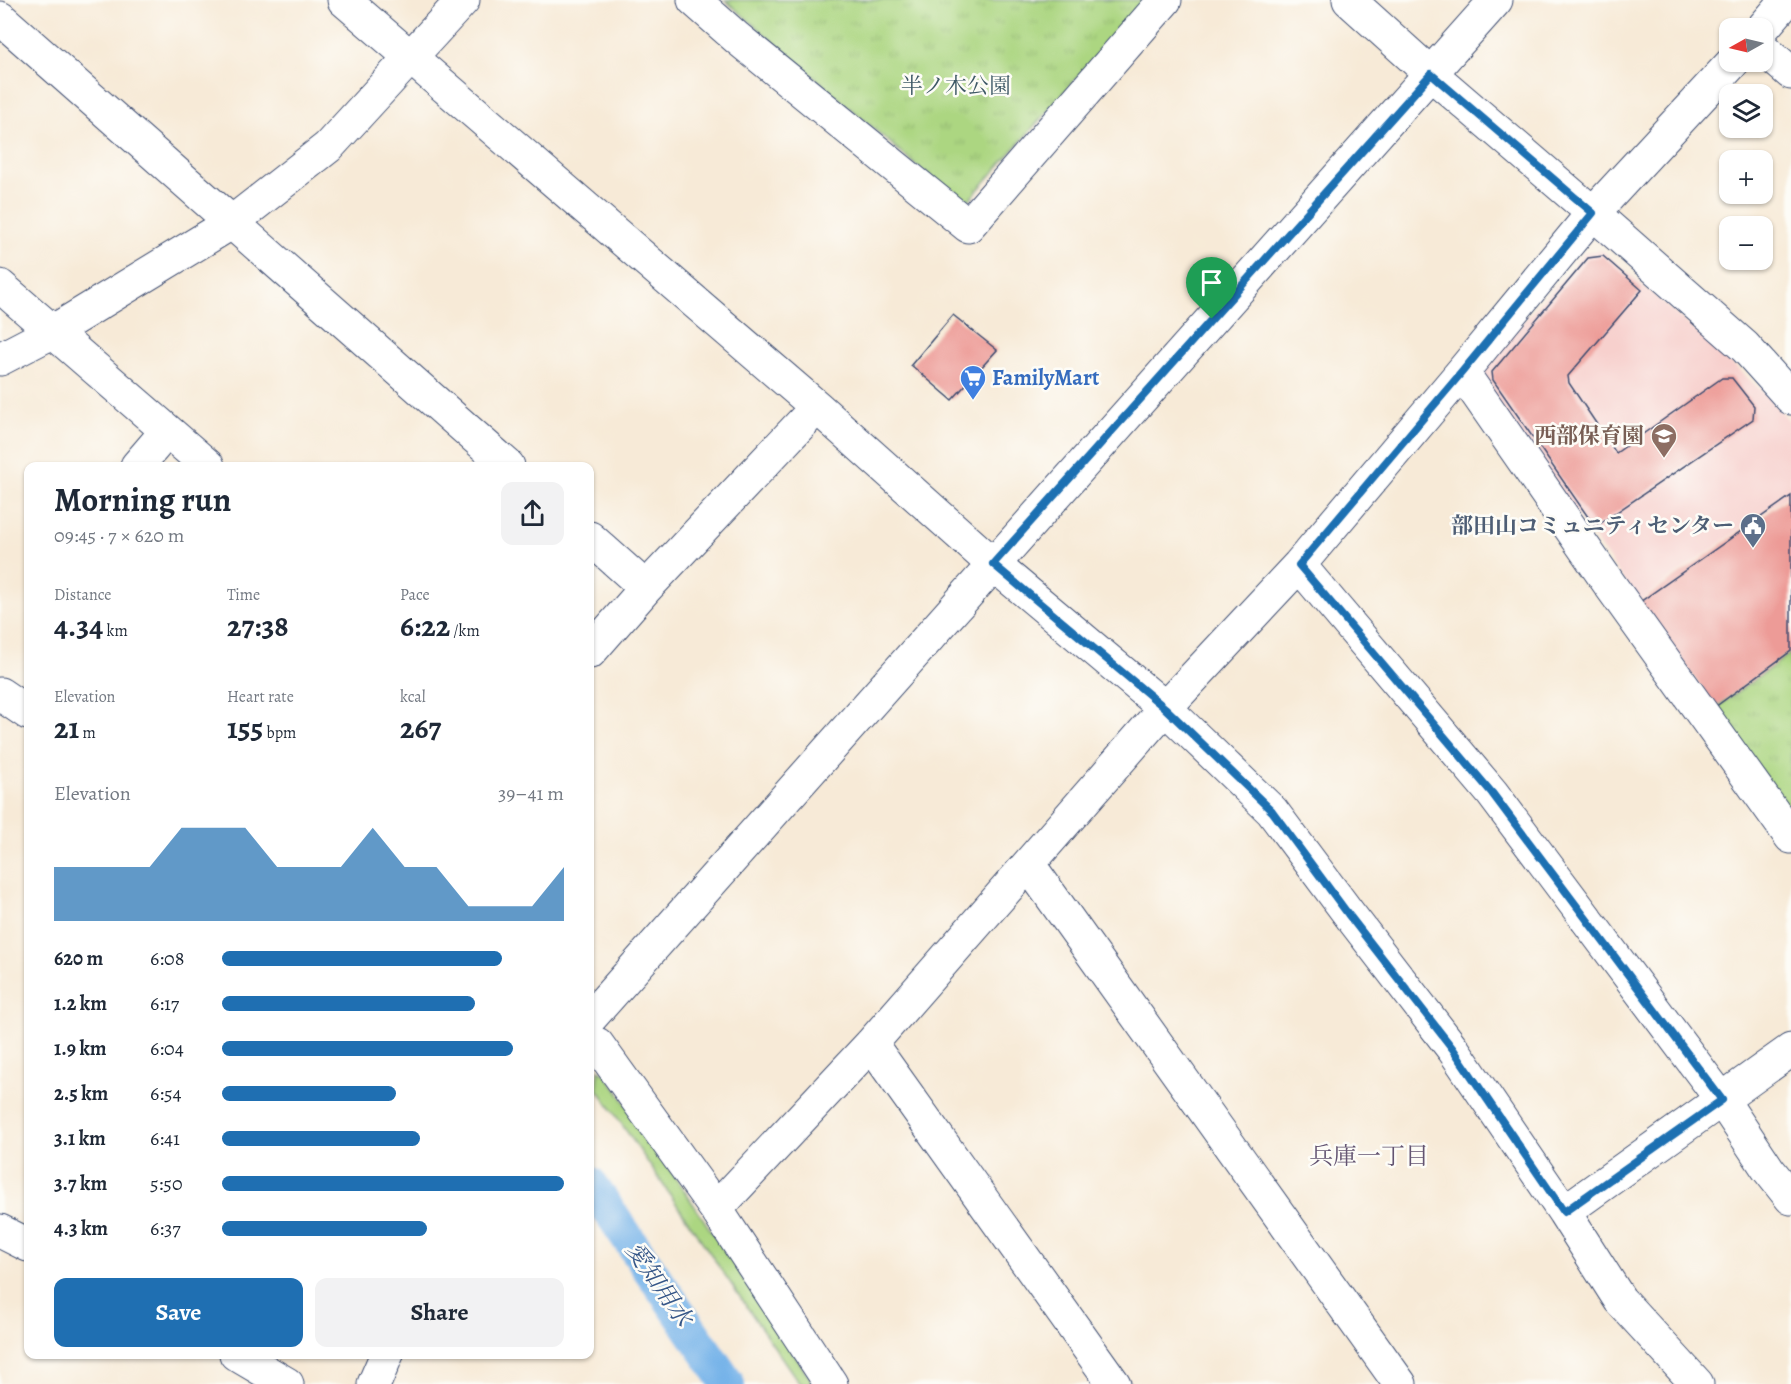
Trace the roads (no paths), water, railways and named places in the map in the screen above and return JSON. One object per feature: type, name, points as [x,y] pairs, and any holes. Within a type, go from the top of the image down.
[{"type":"street","points":[[344,0],[817,407],[993,564],[1165,708],[1272,811],[1348,914],[1453,1049],[1564,1212],[1620,1300],[1696,1384]]},
{"type":"street","points":[[0,359],[52,332],[231,223],[328,147],[463,0]]},
{"type":"street","points":[[694,0],[737,38],[968,226],[1165,0]]},
{"type":"street","points":[[1349,0],[1745,347],[1791,398]]},
{"type":"street","points":[[594,1013],[1496,0]]},
{"type":"street","points":[[1771,18],[1787,0]]},
{"type":"street","points":[[0,18],[503,462]]},
{"type":"street","points":[[1773,57],[1791,73]]},
{"type":"street","points":[[716,1209],[871,1044],[1165,708],[1299,565],[1593,213],[1724,72]]},
{"type":"street","points":[[0,286],[203,462]]},
{"type":"street","points":[[1462,372],[1610,585],[1791,837]]},
{"type":"street","points":[[594,647],[646,588],[817,407]]},
{"type":"street","points":[[140,462],[167,431]]},
{"type":"street","points":[[594,542],[646,588]]},
{"type":"street","points":[[1299,565],[1492,793],[1722,1100],[1768,1169],[1791,1198]]},
{"type":"street","points":[[0,694],[24,710]]},
{"type":"street","points":[[1029,865],[1400,1384]]},
{"type":"street","points":[[594,1043],[597,1044],[716,1209],[831,1384]]},
{"type":"street","points":[[871,1044],[1114,1384]]},
{"type":"street","points":[[1564,1212],[1791,1050]]},
{"type":"street","points":[[0,1231],[24,1243]]},
{"type":"street","points":[[244,1359],[287,1384]]},
{"type":"street","points":[[374,1384],[385,1359]]},
{"type":"waterway","name":"愛知用水","points":[[594,1189],[728,1384]]},
{"type":"place","name":"FamilyMart","points":[[973,401]]},
{"type":"place","name":"西部保育園","points":[[1664,459]]},
{"type":"place","name":"部田山コミュニティセンター","points":[[1753,549]]},
{"type":"district","name":"兵庫一丁目","points":[[1369,1156]]},
{"type":"park label","name":"半ノ木公園","points":[[956,86]]}]
